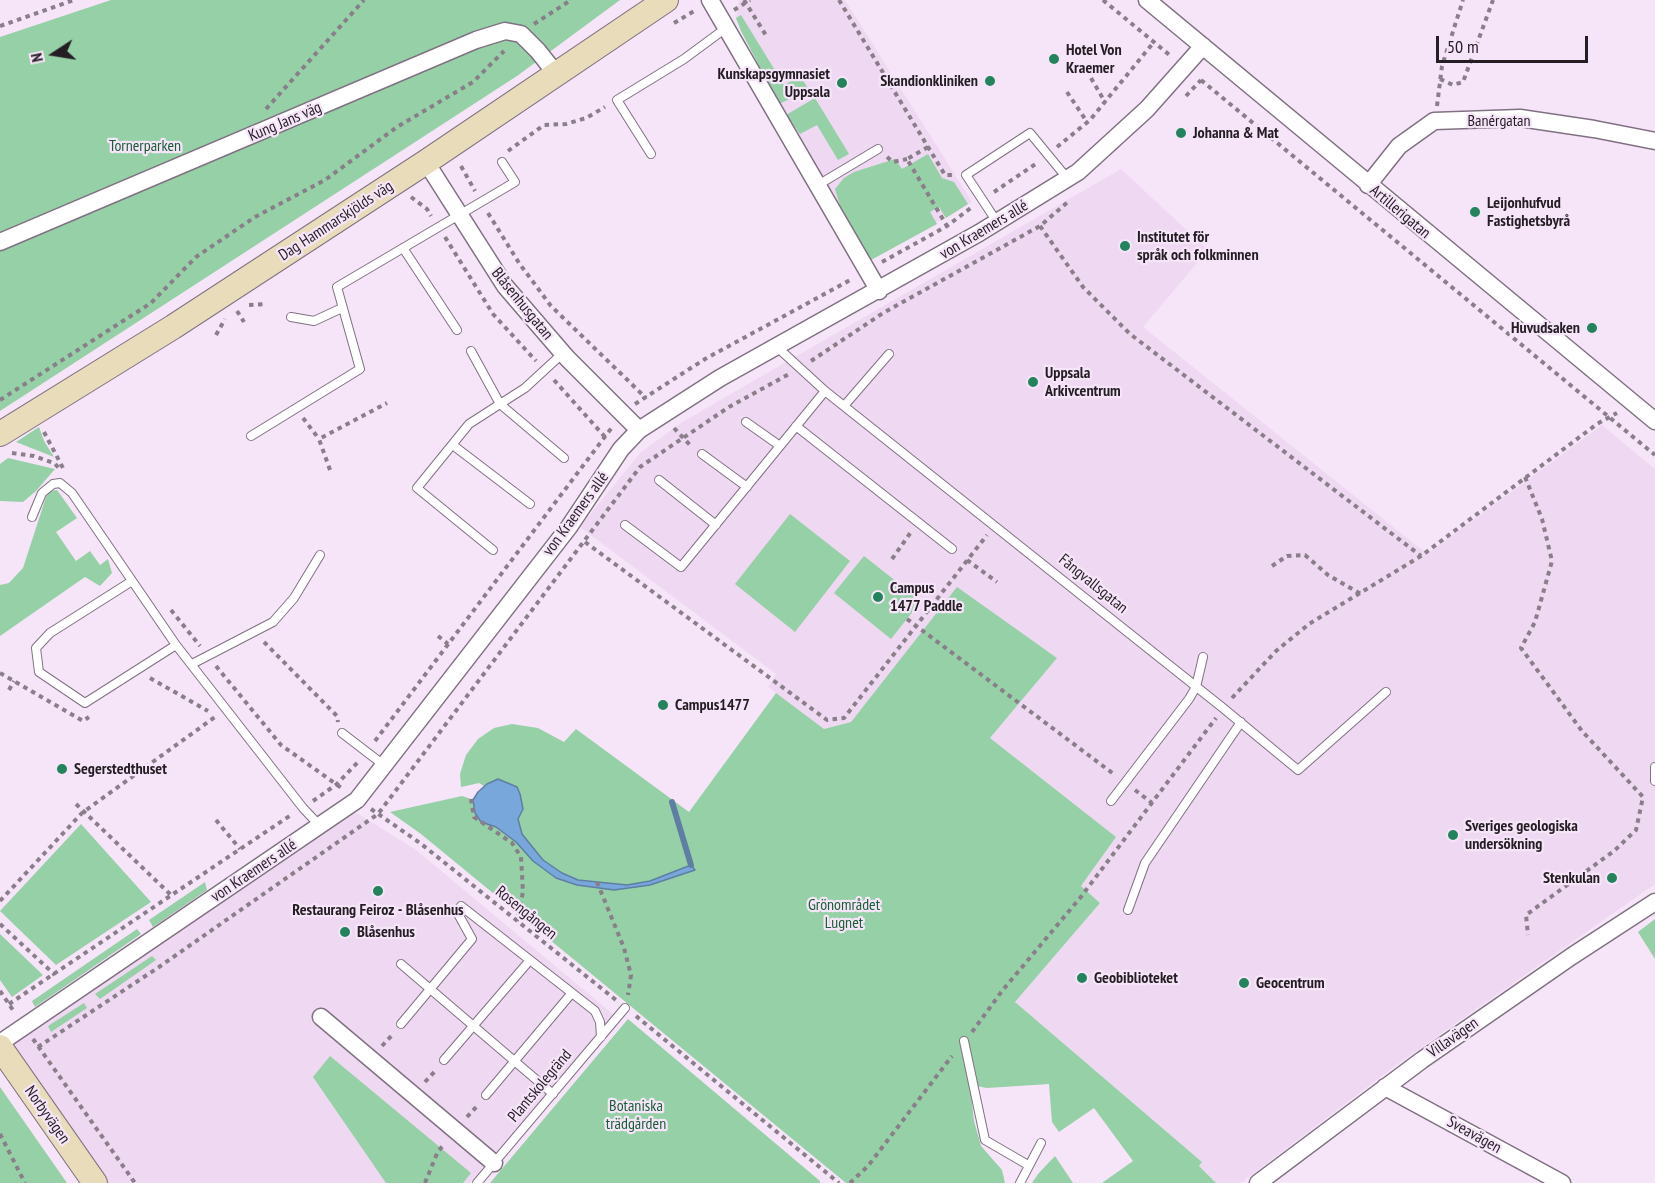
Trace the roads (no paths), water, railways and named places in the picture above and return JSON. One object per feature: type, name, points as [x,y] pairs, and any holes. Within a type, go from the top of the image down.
[{"type":"street","name":"Dag Hammarskjölds väg","points":[[0,434],[172,327],[426,162],[666,0]]},
{"type":"street","points":[[710,0],[879,291]]},
{"type":"street","name":"Artillerigatan","points":[[1147,0],[1655,421]]},
{"type":"street","name":"Kung Jans väg","points":[[0,242],[476,40],[505,31],[521,34],[557,75]]},
{"type":"street","name":"von Kraemers allé","points":[[0,1045],[357,800],[569,527],[621,449],[639,430],[777,347],[997,222],[1068,178],[1147,109],[1186,68],[1203,46]]},
{"type":"street","name":"Banérgatan","points":[[1368,185],[1399,146],[1434,121],[1520,118],[1655,141]]},
{"type":"street","name":"Blåsenhusgatan","points":[[426,162],[505,286],[563,353],[639,430]]},
{"type":"street","name":"Villavägen","points":[[1257,1183],[1385,1087],[1562,962],[1655,902]]},
{"type":"street","points":[[321,1017],[494,1163]]},
{"type":"street","name":"Norbyvägen","points":[[0,1045],[95,1183]]},
{"type":"street","name":"Sveavägen","points":[[1385,1087],[1562,1183]]},
{"type":"lane","points":[[651,154],[617,100],[684,59],[726,28]]},
{"type":"lane","points":[[997,222],[966,175],[1030,133],[1068,178]]},
{"type":"lane","points":[[818,185],[878,149]]},
{"type":"lane","points":[[251,436],[360,369],[337,287],[515,182],[502,162]]},
{"type":"lane","points":[[403,248],[457,330]]},
{"type":"lane","points":[[291,316],[314,321],[342,308]]},
{"type":"lane","name":"Fångvallsgatan","points":[[777,347],[802,367],[825,391],[1241,722],[1298,770],[1386,692]]},
{"type":"lane","points":[[471,351],[501,404],[564,458]]},
{"type":"lane","points":[[494,550],[417,488],[454,446],[469,424],[501,404],[563,353]]},
{"type":"lane","points":[[844,406],[889,354]]},
{"type":"lane","points":[[625,525],[681,567],[825,391]]},
{"type":"lane","points":[[746,422],[780,446]]},
{"type":"lane","points":[[796,426],[952,549]]},
{"type":"lane","points":[[454,446],[530,504]]},
{"type":"lane","points":[[702,454],[747,487]]},
{"type":"lane","points":[[659,480],[716,525]]},
{"type":"lane","points":[[32,517],[42,493],[60,483],[72,493],[176,645],[303,808],[320,826]]},
{"type":"lane","points":[[192,664],[273,622],[294,598],[320,555]]},
{"type":"lane","points":[[132,581],[50,633],[36,648],[39,672],[85,703],[176,645]]},
{"type":"lane","points":[[1111,801],[1196,687],[1203,657]]},
{"type":"lane","points":[[1128,910],[1145,863],[1241,722]]},
{"type":"lane","points":[[342,733],[385,766]]},
{"type":"lane","points":[[1655,767],[1655,782]]},
{"type":"lane","points":[[402,1024],[472,939],[457,912],[461,906],[595,1011],[600,1022],[601,1037]]},
{"type":"lane","points":[[444,1060],[530,960]]},
{"type":"lane","points":[[401,964],[553,1094]]},
{"type":"lane","points":[[486,1095],[571,994]]},
{"type":"lane","name":"Plantskolegränd","points":[[477,1183],[625,1008]]},
{"type":"lane","points":[[964,1041],[985,1140],[1028,1165]]},
{"type":"lane","points":[[1020,1183],[1041,1143]]},
{"type":"water","points":[[498,779],[517,787],[523,809],[518,819],[522,834],[543,860],[562,873],[578,880],[627,885],[650,881],[691,865],[695,870],[650,885],[614,890],[577,885],[556,878],[533,861],[516,842],[496,827],[481,822],[475,813],[473,800],[478,792],[487,784]]},
{"type":"waterway","points":[[672,802],[691,865]]},
{"type":"place","name":"Hotel Von Kraemer","points":[[1054,59]]},
{"type":"place","name":"Skandionkliniken","points":[[990,81]]},
{"type":"place","name":"Kunskapsgymnasiet Uppsala","points":[[842,83]]},
{"type":"place","name":"Johanna & Mat","points":[[1181,133]]},
{"type":"place","name":"Leijonhufvud Fastighetsbyrå","points":[[1475,212]]},
{"type":"place","name":"Institutet för språk och folkminnen","points":[[1125,246]]},
{"type":"place","name":"Huvudsaken","points":[[1592,328]]},
{"type":"place","name":"Uppsala Arkivcentrum","points":[[1033,382]]},
{"type":"place","name":"Campus 1477 Paddle","points":[[878,597]]},
{"type":"place","name":"Campus1477","points":[[663,705]]},
{"type":"place","name":"Segerstedthuset","points":[[62,769]]},
{"type":"place","name":"Sveriges geologiska undersökning","points":[[1453,835]]},
{"type":"place","name":"Stenkulan","points":[[1612,878]]},
{"type":"place","name":"Restaurang Feiroz - Blåsenhus","points":[[378,891]]},
{"type":"place","name":"Blåsenhus","points":[[345,932]]},
{"type":"place","name":"Geobiblioteket","points":[[1082,978]]},
{"type":"place","name":"Geocentrum","points":[[1244,983]]},
{"type":"park label","name":"Tornerparken","points":[[145,146]]},
{"type":"park label","name":"Grönområdet Lugnet","points":[[844,914]]},
{"type":"park label","name":"Botaniska trädgården","points":[[636,1115]]}]
